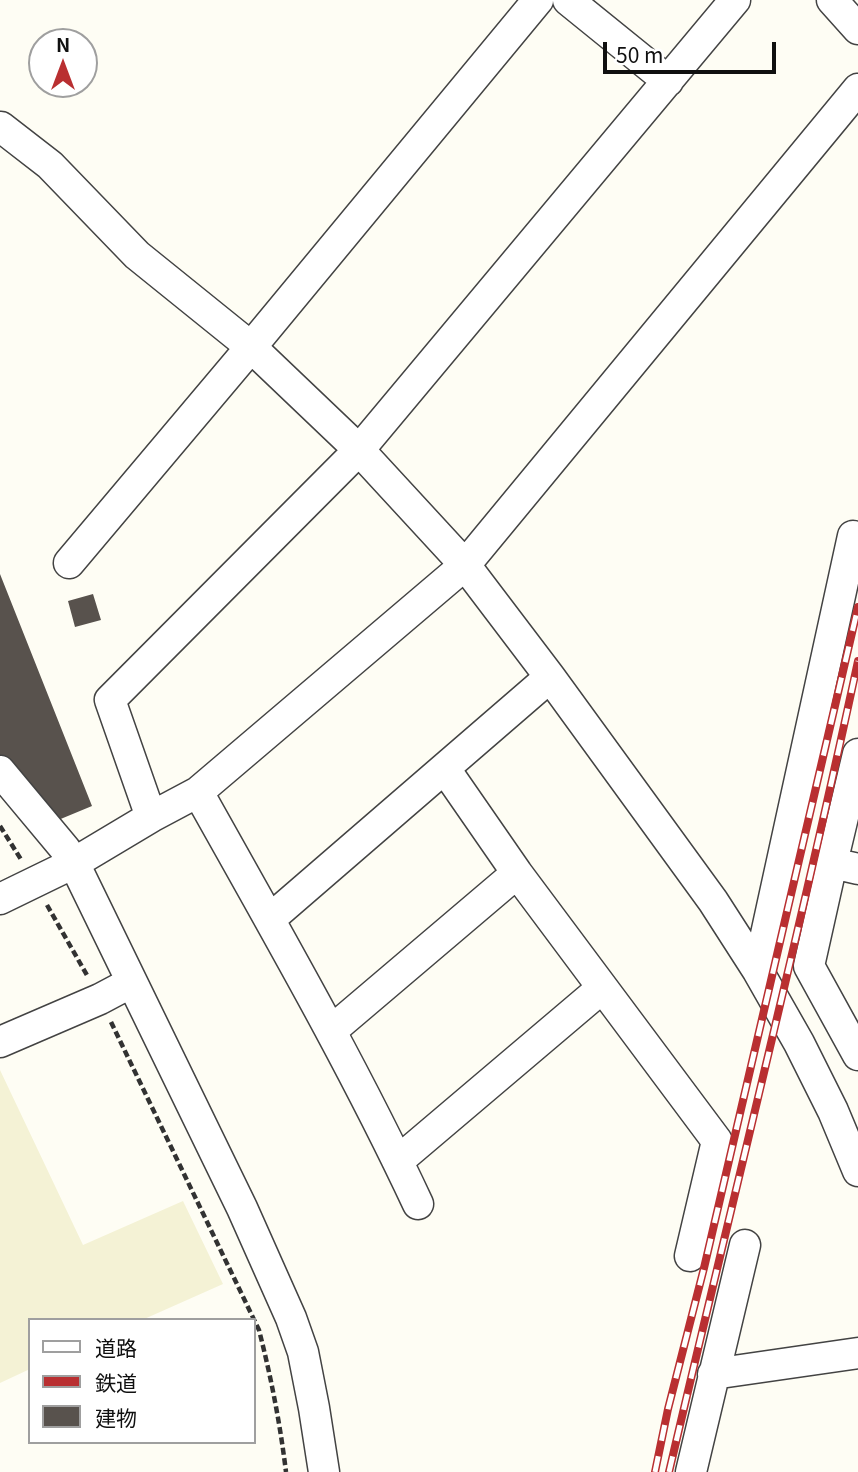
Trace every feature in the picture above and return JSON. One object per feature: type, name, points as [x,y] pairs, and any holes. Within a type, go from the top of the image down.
[{"type":"street","points":[[69,563],[538,0]]},
{"type":"street","points":[[568,0],[668,81]]},
{"type":"street","points":[[151,817],[110,701],[359,450],[736,0]]},
{"type":"street","points":[[832,0],[858,29]]},
{"type":"street","points":[[0,899],[74,863],[198,792],[465,565],[858,89]]},
{"type":"street","points":[[0,128],[50,164],[137,255],[251,347],[359,450],[465,565],[713,901],[758,971],[799,1043],[833,1111],[858,1171]]},
{"type":"street","points":[[758,971],[853,537]]},
{"type":"street","points":[[270,919],[550,677]]},
{"type":"street","points":[[858,754],[845,866],[809,965],[858,1055]]},
{"type":"street","points":[[445,769],[517,873],[717,1141],[690,1256]]},
{"type":"street","points":[[0,771],[74,863],[242,1208],[291,1318],[303,1352],[324,1472]]},
{"type":"street","points":[[198,792],[331,1031],[418,1204]]},
{"type":"street","points":[[331,1031],[517,873]]},
{"type":"street","points":[[0,1041],[100,999],[132,982]]},
{"type":"street","points":[[398,1161],[602,988]]},
{"type":"street","points":[[691,1472],[745,1245]]},
{"type":"street","points":[[713,1374],[858,1353]]},
{"type":"path","points":[[0,826],[100,999],[252,1318]]},
{"type":"path","points":[[256,1326],[270,1371],[286,1472]]},
{"type":"shaded area","points":[[0,1070],[83,1245],[183,1201],[223,1284],[146,1318],[28,1318],[28,1370],[0,1383]]},
{"type":"building","points":[[0,574],[92,806],[51,823],[0,760]]},
{"type":"building","points":[[93,594],[101,620],[75,627],[68,601]]},
{"type":"railway","points":[[655,1472],[858,607]]},
{"type":"railway","points":[[669,1472],[858,661]]}]
